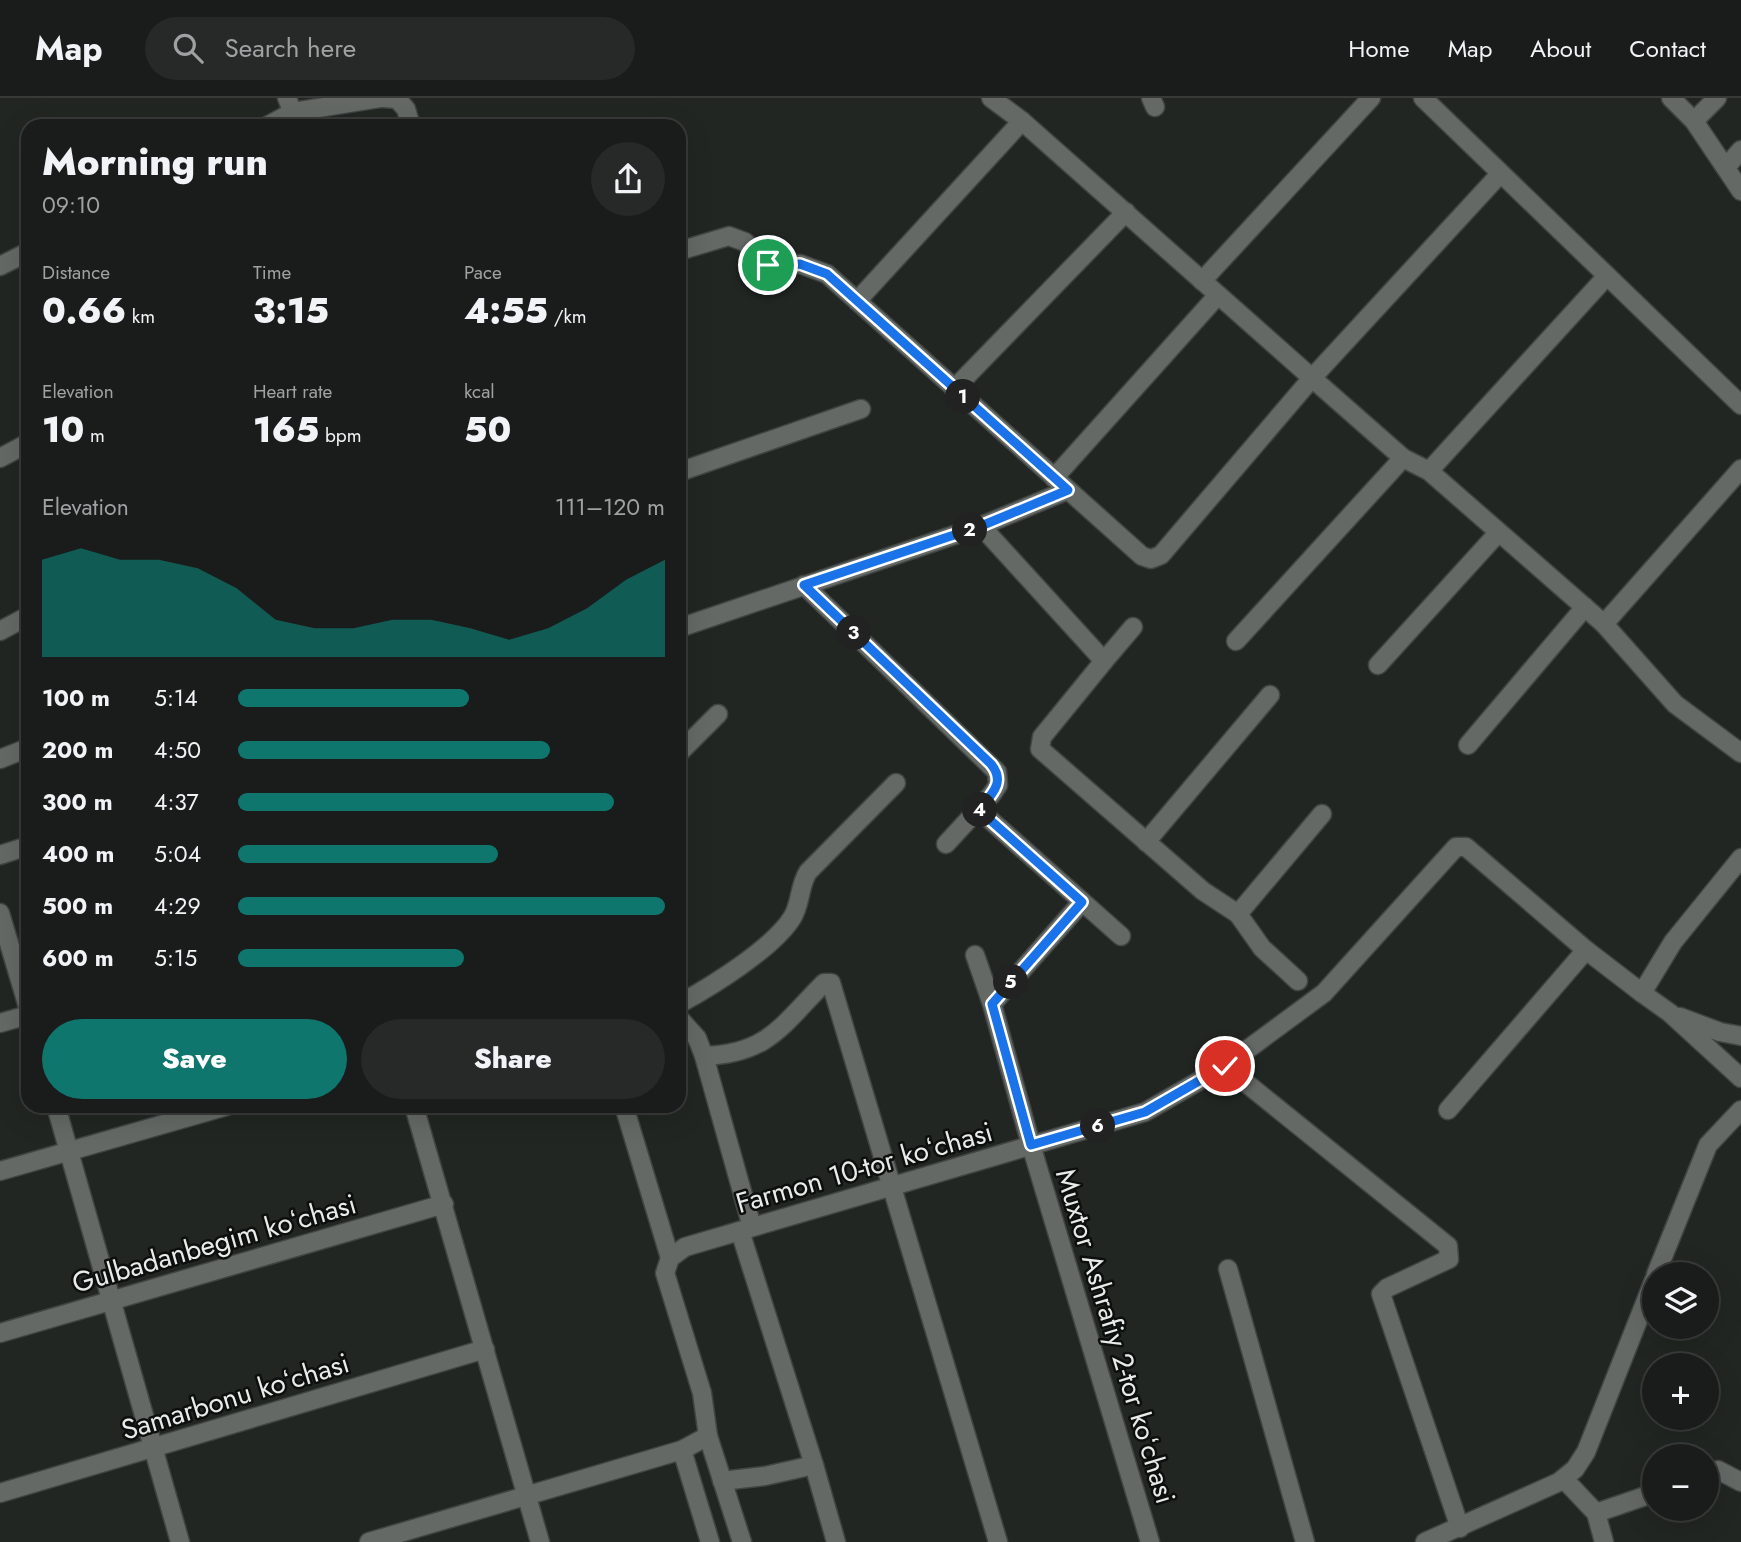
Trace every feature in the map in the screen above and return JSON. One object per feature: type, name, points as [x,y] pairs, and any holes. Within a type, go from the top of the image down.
[{"type":"street","points":[[293,112],[382,98],[397,99],[407,109],[409,119]]},
{"type":"street","points":[[991,98],[1022,121],[1403,458],[1429,471],[1586,607],[1675,704],[1741,753]]},
{"type":"street","points":[[1202,281],[1371,98]]},
{"type":"street","points":[[1423,98],[1741,405]]},
{"type":"street","points":[[1671,98],[1694,121],[1727,166],[1734,184],[1741,191]]},
{"type":"street","points":[[1694,121],[1717,98]]},
{"type":"street","points":[[857,300],[1022,121]]},
{"type":"street","points":[[1727,166],[1741,150]]},
{"type":"street","points":[[686,249],[729,236],[745,242],[768,265],[800,264],[821,271],[857,300],[1142,556],[1155,558],[1167,548],[1312,378],[1500,174]]},
{"type":"street","points":[[954,389],[1126,212]]},
{"type":"street","points":[[0,266],[21,256]]},
{"type":"street","points":[[1429,471],[1606,277]]},
{"type":"street","points":[[686,626],[981,526],[1061,484],[1218,295]]},
{"type":"street","points":[[686,470],[861,409]]},
{"type":"street","points":[[0,458],[21,447]]},
{"type":"street","points":[[1236,641],[1403,458]]},
{"type":"street","points":[[1604,624],[1741,469]]},
{"type":"street","points":[[981,526],[1104,661]]},
{"type":"street","points":[[1378,665],[1498,533]]},
{"type":"street","points":[[804,585],[997,772],[998,785],[979,810],[946,844]]},
{"type":"street","points":[[1468,745],[1586,607]]},
{"type":"street","points":[[0,631],[21,620]]},
{"type":"street","points":[[1133,627],[1042,737],[1040,750],[1203,891],[1238,914],[1262,948],[1298,981]]},
{"type":"street","points":[[1146,842],[1270,695]]},
{"type":"street","points":[[686,746],[718,714]]},
{"type":"street","points":[[0,759],[21,751]]},
{"type":"street","points":[[686,1000],[710,987],[757,952],[791,920],[801,883],[808,872],[896,783]]},
{"type":"street","points":[[979,810],[1121,936]]},
{"type":"street","points":[[1238,914],[1322,814]]},
{"type":"street","name":"Farmon 10-tor koʻchasi","points":[[670,1258],[685,1247],[1145,1112],[1225,1066],[1324,993],[1451,850],[1466,847],[1586,950]]},
{"type":"street","points":[[0,855],[21,848]]},
{"type":"street","points":[[1642,993],[1673,943],[1741,858]]},
{"type":"street","points":[[992,1004],[1082,902]]},
{"type":"street","points":[[0,913],[21,983]]},
{"type":"street","points":[[1448,1110],[1586,950],[1670,1013],[1741,1078]]},
{"type":"street","name":"Muxtor Ashrafiy 2-tor koʻchasi","points":[[975,956],[992,1004],[1031,1145],[1150,1542]]},
{"type":"street","points":[[704,1056],[723,1055],[757,1047],[824,983],[830,982],[998,1542]]},
{"type":"street","points":[[0,1023],[21,1010]]},
{"type":"street","points":[[1670,1013],[1720,1032],[1741,1036]]},
{"type":"street","points":[[686,1026],[697,1038],[704,1056],[746,1229],[836,1542]]},
{"type":"street","points":[[1225,1066],[1448,1247],[1449,1259],[1387,1288],[1381,1294],[1455,1534]]},
{"type":"street","points":[[1661,1262],[1707,1145],[1741,1110]]},
{"type":"street","points":[[58,1113],[180,1542]]},
{"type":"street","points":[[0,1171],[202,1113]]},
{"type":"street","points":[[417,1113],[540,1542]]},
{"type":"street","points":[[626,1113],[670,1258],[665,1273],[702,1393],[708,1436],[742,1542]]},
{"type":"street","name":"Gulbadanbegim koʻchasi","points":[[0,1333],[444,1204]]},
{"type":"street","points":[[1228,1269],[1305,1542]]},
{"type":"street","points":[[1425,1542],[1455,1534],[1564,1479],[1575,1469],[1586,1452],[1642,1310]]},
{"type":"street","name":"Samarbonu koʻchasi","points":[[0,1493],[485,1349]]},
{"type":"street","points":[[369,1542],[682,1450],[708,1436]]},
{"type":"street","points":[[682,1450],[710,1542]]},
{"type":"street","points":[[722,1481],[765,1476],[814,1465]]},
{"type":"street","points":[[1719,1471],[1741,1482]]},
{"type":"street","points":[[1564,1479],[1596,1513],[1605,1542]]},
{"type":"street","points":[[1596,1513],[1642,1497]]},
{"type":"route","points":[[768,265],[781,267],[800,264],[827,274],[1068,490],[981,526],[804,585],[991,764],[997,772],[998,785],[979,810],[1082,902],[992,1004],[1031,1145],[1145,1112],[1225,1066]]}]
